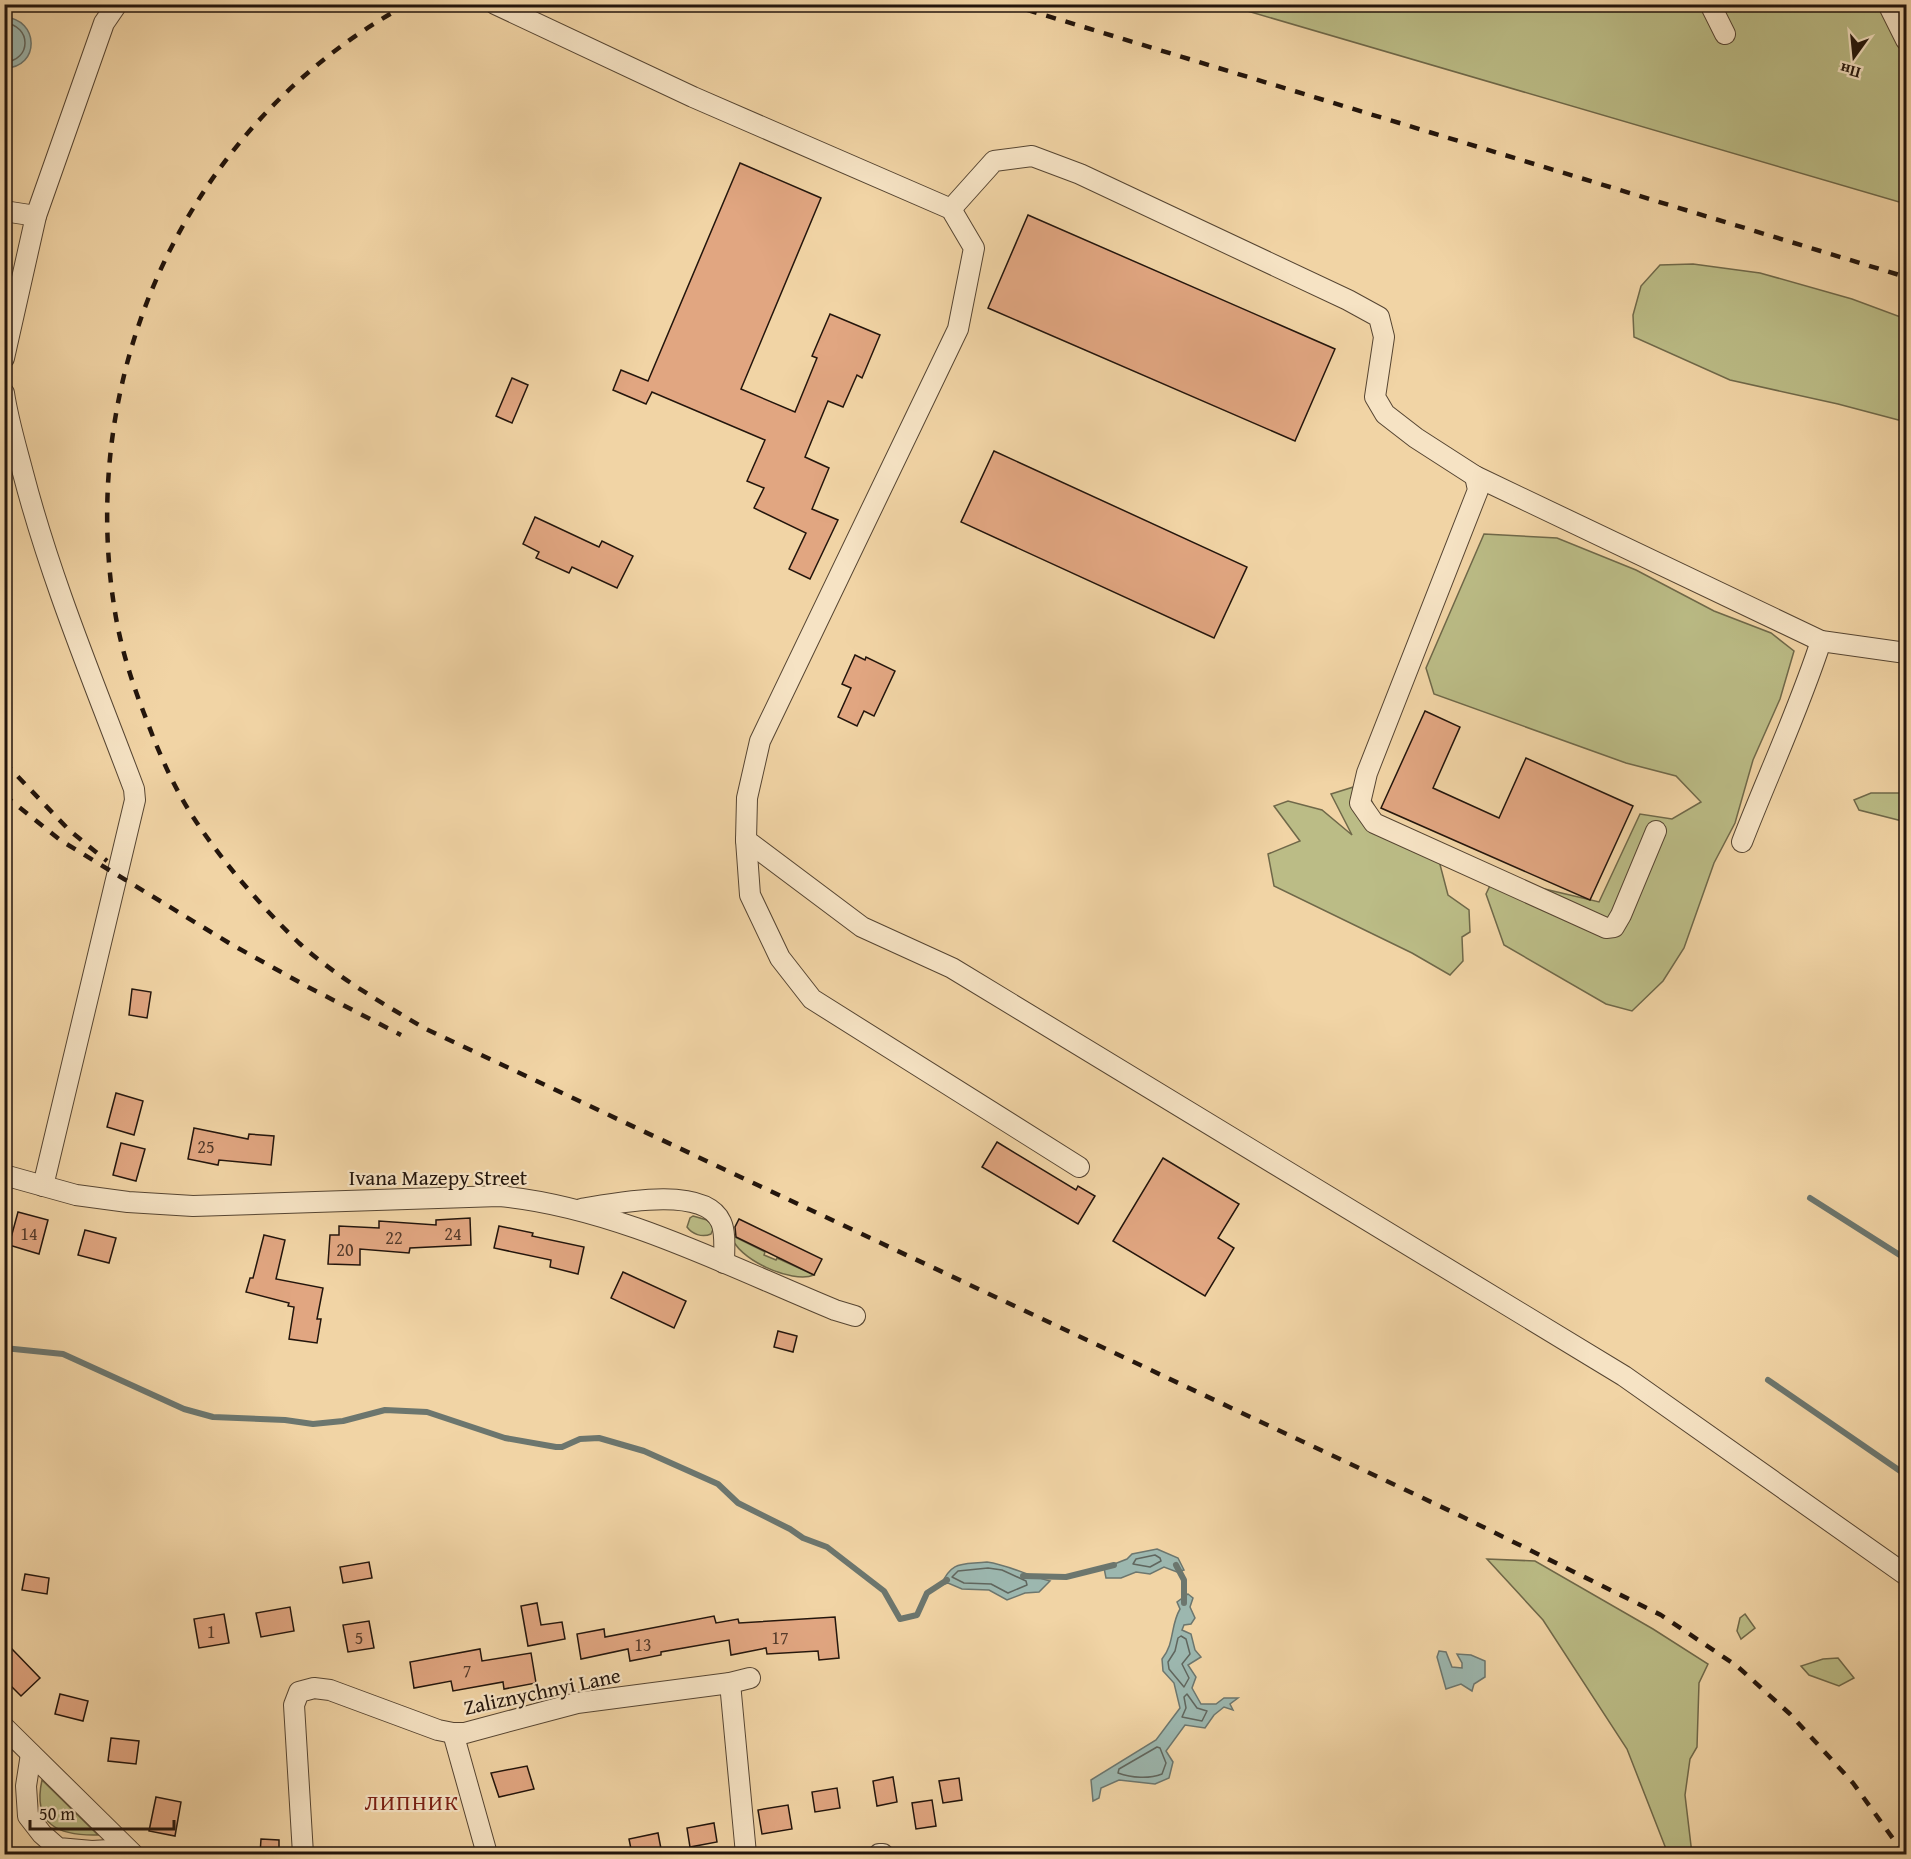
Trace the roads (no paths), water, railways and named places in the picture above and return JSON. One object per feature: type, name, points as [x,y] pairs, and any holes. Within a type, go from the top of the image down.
[{"type":"street","points":[[4,358],[36,216],[104,23],[117,4]]},
{"type":"street","points":[[495,4],[693,97],[951,208],[974,248],[958,329],[760,741],[747,798],[746,840],[750,896],[780,958],[812,999],[1078,1167]]},
{"type":"street","points":[[1710,4],[1725,34]]},
{"type":"street","points":[[1888,4],[1906,40]]},
{"type":"street","points":[[951,208],[994,161],[1032,156],[1080,174],[1348,300],[1378,317],[1384,337],[1375,398],[1385,414],[1416,438],[1475,476],[1821,641],[1906,653]]},
{"type":"street","points":[[4,211],[36,216]]},
{"type":"street","points":[[4,393],[6,409],[37,521],[134,789],[135,800],[43,1185]]},
{"type":"street","points":[[1475,476],[1478,490],[1367,773],[1360,803],[1374,823],[1606,928],[1614,927],[1621,915],[1656,831]]},
{"type":"street","points":[[1742,842],[1767,775],[1795,714],[1821,641]]},
{"type":"street","points":[[746,840],[862,927],[952,968],[1624,1376],[1906,1575]]},
{"type":"street","name":"Ivana Mazepy Street","points":[[4,1175],[76,1195],[118,1201],[193,1206],[499,1196],[533,1199],[614,1221],[855,1316]]},
{"type":"street","points":[[578,1210],[636,1200],[688,1202],[703,1206],[714,1213],[722,1223],[724,1263]]},
{"type":"street","name":"Zaliznychnyi Lane","points":[[303,1854],[294,1705],[299,1692],[314,1688],[330,1690],[438,1730],[453,1733],[465,1732],[577,1703],[730,1683],[750,1678]]},
{"type":"street","points":[[730,1683],[746,1854]]},
{"type":"street","points":[[4,1727],[130,1852]]},
{"type":"street","points":[[453,1733],[487,1854]]},
{"type":"street","points":[[31,1754],[26,1786],[28,1816],[42,1834],[58,1848],[130,1852]]},
{"type":"water","points":[[4,17],[16,20],[24,26],[31,43],[30,52],[25,60],[16,66],[5,68]]},
{"type":"water","points":[[1157,1549],[1178,1558],[1184,1570],[1177,1572],[1164,1567],[1150,1574],[1136,1572],[1121,1578],[1106,1578],[1104,1568],[1127,1559],[1132,1554]]},
{"type":"water","points":[[987,1562],[1050,1581],[1039,1592],[1025,1593],[1007,1600],[989,1590],[962,1589],[948,1583],[941,1585],[949,1571],[959,1565]]},
{"type":"water","points":[[1188,1594],[1193,1598],[1190,1607],[1195,1618],[1191,1624],[1184,1625],[1182,1630],[1191,1634],[1195,1650],[1201,1657],[1188,1665],[1196,1677],[1192,1688],[1201,1704],[1216,1704],[1224,1698],[1238,1698],[1230,1704],[1233,1710],[1224,1707],[1214,1715],[1205,1728],[1185,1725],[1166,1751],[1173,1762],[1169,1778],[1155,1784],[1119,1780],[1101,1788],[1099,1798],[1093,1801],[1091,1780],[1156,1740],[1180,1708],[1174,1683],[1163,1671],[1162,1659],[1169,1647],[1180,1609],[1177,1602]]},
{"type":"water","points":[[1439,1651],[1446,1652],[1452,1667],[1462,1668],[1457,1654],[1471,1655],[1485,1661],[1485,1677],[1474,1684],[1472,1691],[1461,1684],[1446,1689],[1437,1657]]},
{"type":"waterway","points":[[1810,1198],[1906,1259]]},
{"type":"waterway","points":[[4,1348],[63,1354],[184,1409],[213,1417],[285,1420],[313,1424],[343,1421],[385,1410],[427,1412],[505,1438],[556,1447],[562,1447],[580,1439],[599,1438],[644,1451],[718,1484],[738,1503],[803,1538],[827,1547],[884,1591],[900,1619],[917,1615],[927,1593],[947,1580]]},
{"type":"waterway","points":[[1768,1380],[1906,1475]]},
{"type":"waterway","points":[[1023,1576],[1066,1577],[1114,1565]]},
{"type":"waterway","points":[[1176,1565],[1184,1580],[1184,1603]]},
{"type":"railway","points":[[408,4],[331,54],[265,114],[209,184],[165,261],[133,344],[113,431],[107,521],[115,612],[124,654],[152,734],[175,786],[197,823],[232,870],[272,915],[313,955],[359,988],[424,1028],[1463,1517],[1661,1615],[1737,1666],[1790,1714],[1853,1783],[1902,1854]]},
{"type":"railway","points":[[1008,4],[1906,277]]},
{"type":"railway","points":[[4,762],[69,830],[107,861]]},
{"type":"railway","points":[[4,795],[60,840],[229,943],[401,1035]]},
{"type":"district","name":"ЛИПНИК","points":[[412,1802]]}]
